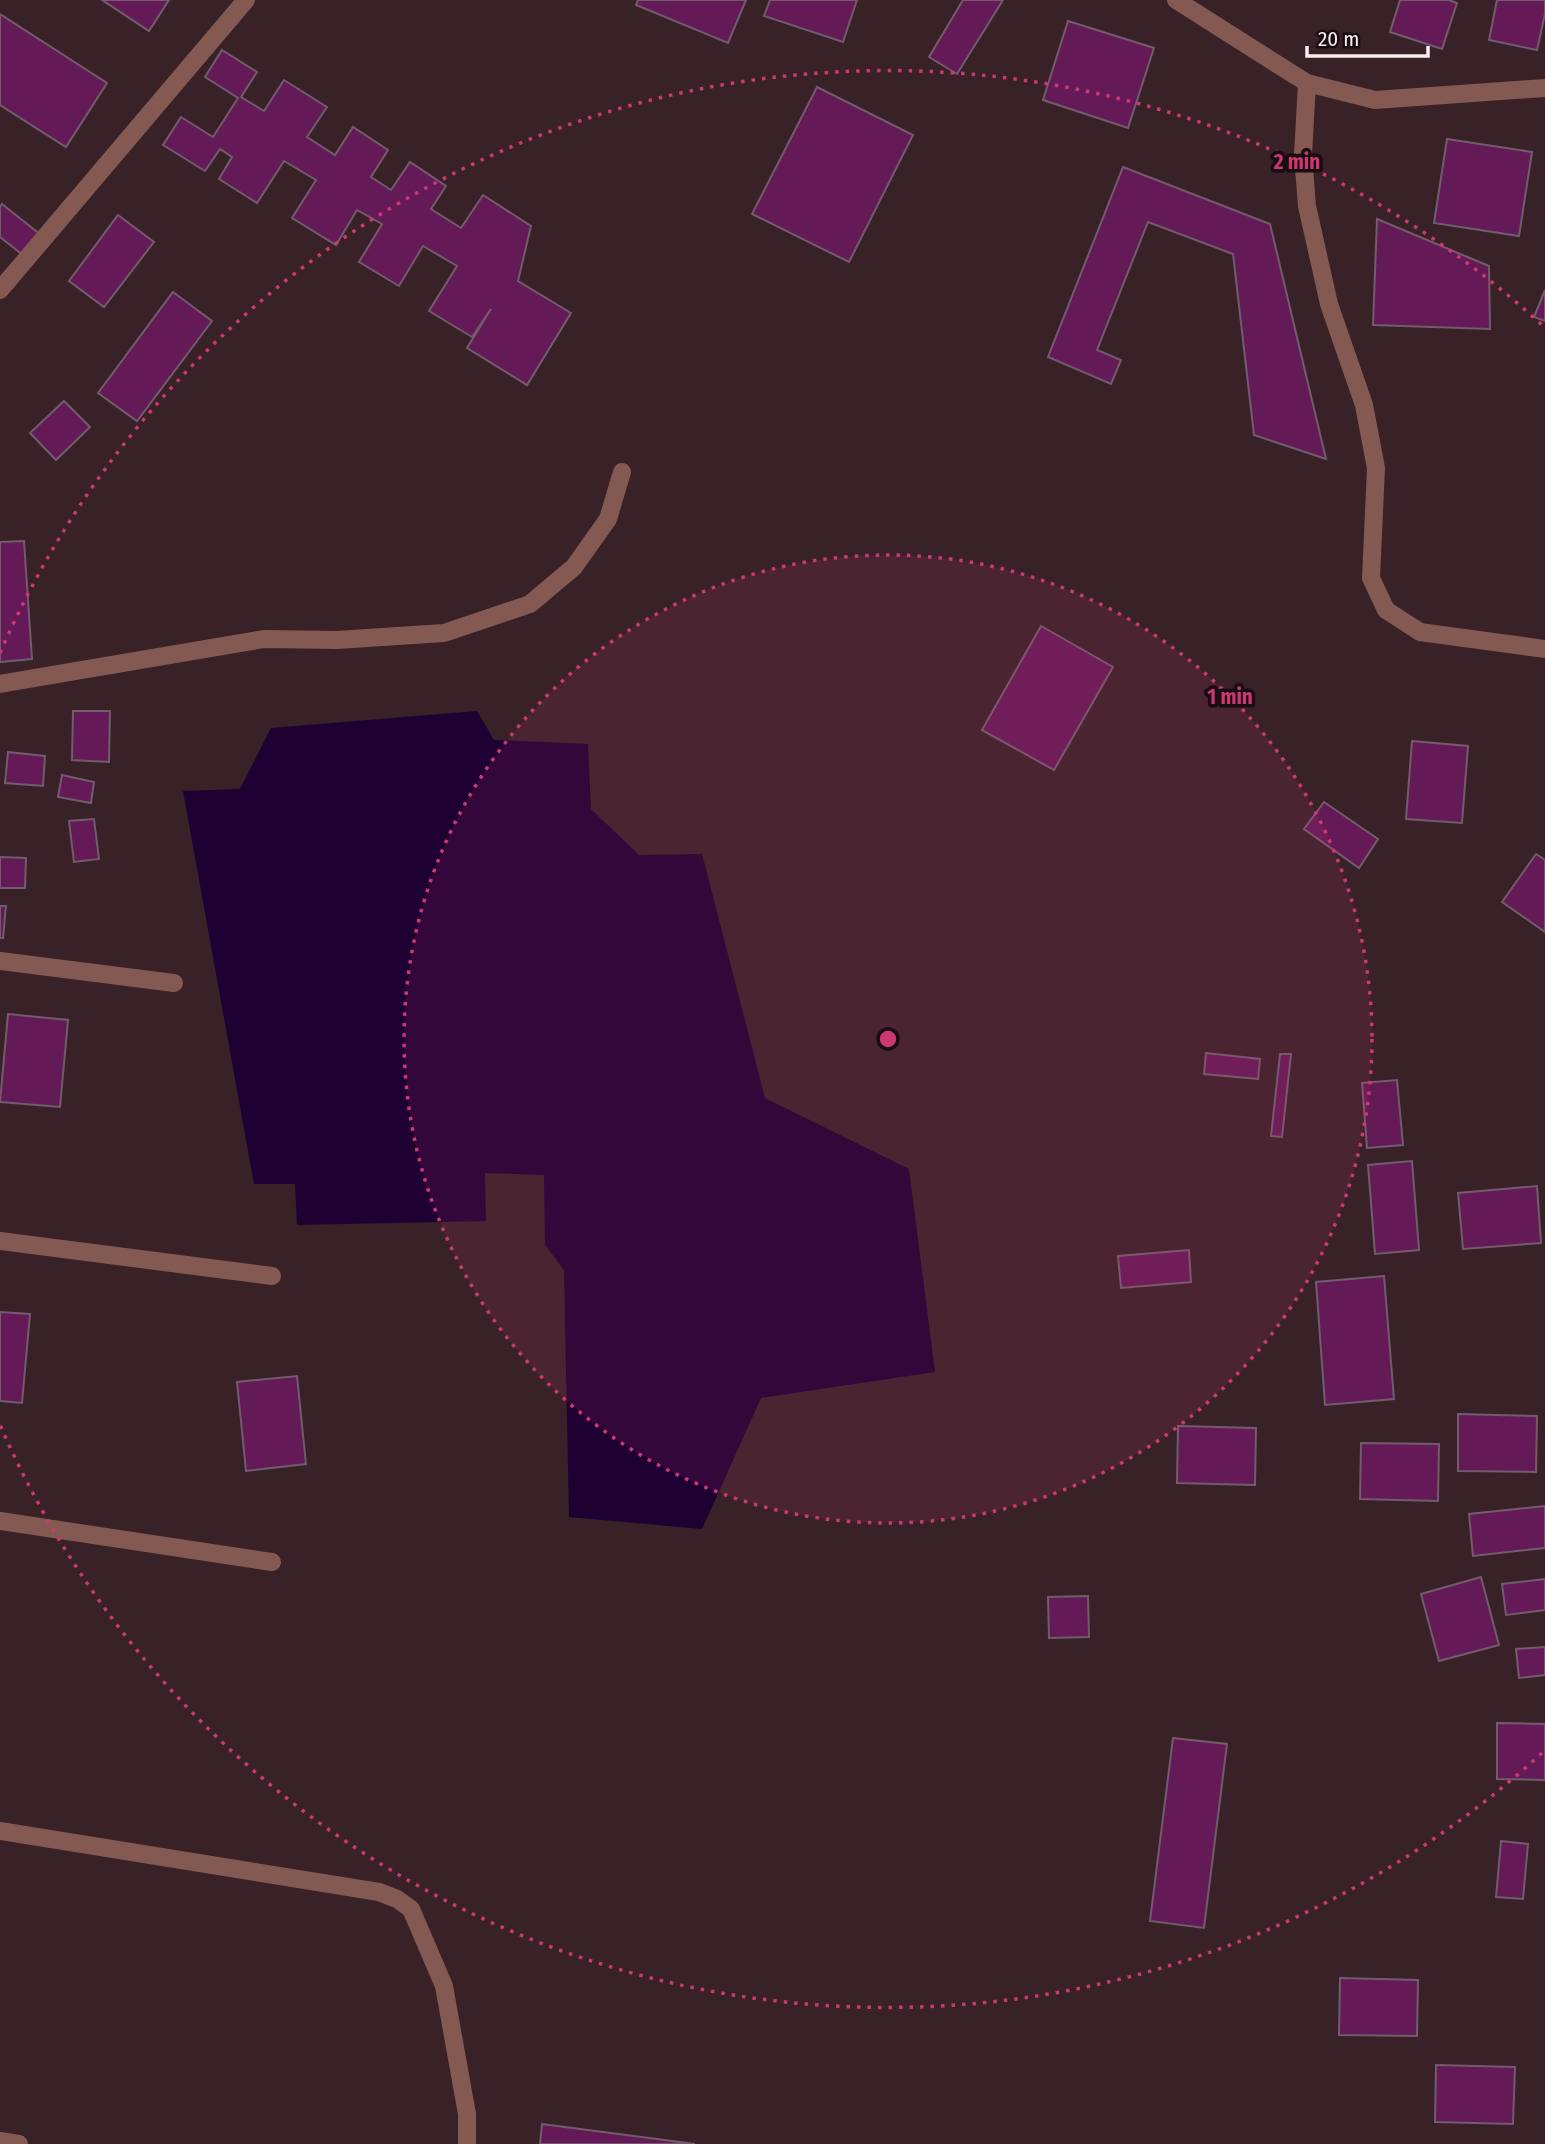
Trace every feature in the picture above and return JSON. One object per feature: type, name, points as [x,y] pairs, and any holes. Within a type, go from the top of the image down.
[{"type":"street","points":[[0,290],[246,0]]},
{"type":"street","points":[[1176,0],[1307,83],[1375,100],[1545,88]]},
{"type":"street","points":[[1307,83],[1303,155],[1307,206],[1329,304],[1364,405],[1376,468],[1371,578],[1386,610],[1420,632],[1545,649]]},
{"type":"street","points":[[0,684],[264,639],[337,640],[444,633],[530,604],[574,567],[608,519],[622,472]]},
{"type":"street","points":[[0,961],[174,983]]},
{"type":"street","points":[[0,1241],[272,1276]]},
{"type":"street","points":[[0,1521],[272,1562]]},
{"type":"street","points":[[0,1831],[379,1892],[397,1899],[411,1909],[444,1986],[467,2114],[467,2144]]},
{"type":"street","points":[[0,2141],[19,2144]]},
{"type":"shaded area","points":[[477,711],[494,740],[588,744],[591,809],[639,855],[702,854],[765,1098],[909,1169],[935,1372],[761,1398],[702,1529],[569,1517],[564,1270],[545,1245],[544,1175],[485,1173],[486,1221],[297,1225],[295,1184],[254,1184],[183,791],[240,789],[271,728]]},
{"type":"building","points":[[102,0],[169,0],[149,31]]},
{"type":"building","points":[[638,0],[746,0],[728,43],[636,5]]},
{"type":"building","points":[[770,0],[857,0],[843,42],[764,16]]},
{"type":"building","points":[[963,0],[1003,0],[957,74],[929,57]]},
{"type":"building","points":[[1400,0],[1449,0],[1457,3],[1442,49],[1390,32]]},
{"type":"building","points":[[1497,0],[1545,0],[1545,14],[1537,50],[1489,40]]},
{"type":"building","points":[[0,14],[107,83],[66,147],[0,105]]},
{"type":"building","points":[[1068,21],[1154,48],[1128,128],[1043,100]]},
{"type":"building","points":[[222,50],[257,72],[241,97],[264,111],[284,80],[327,107],[307,137],[335,155],[353,127],[388,150],[371,177],[391,190],[410,162],[446,186],[431,209],[461,228],[483,195],[531,226],[518,281],[571,313],[527,385],[467,348],[491,309],[472,337],[429,311],[457,266],[423,246],[399,286],[359,262],[382,224],[357,210],[336,245],[292,218],[316,180],[284,161],[257,203],[219,179],[232,157],[220,149],[205,171],[163,145],[181,117],[213,137],[238,98],[205,77]]},
{"type":"building","points":[[817,87],[913,135],[849,262],[752,214]]},
{"type":"building","points":[[1447,139],[1532,152],[1519,236],[1434,223]]},
{"type":"building","points":[[1123,167],[1270,224],[1326,459],[1254,435],[1233,254],[1148,222],[1097,350],[1121,360],[1111,384],[1048,357]]},
{"type":"building","points":[[2,204],[41,235],[24,256],[0,237]]},
{"type":"building","points":[[118,215],[154,242],[104,307],[69,281]]},
{"type":"building","points":[[1377,219],[1489,266],[1490,329],[1373,325]]},
{"type":"building","points":[[1545,290],[1545,321],[1534,317]]},
{"type":"building","points":[[173,292],[212,321],[137,421],[98,393]]},
{"type":"building","points":[[64,401],[90,427],[56,460],[30,433]]},
{"type":"building","points":[[24,541],[32,659],[0,662],[0,542]]},
{"type":"building","points":[[1041,626],[1113,667],[1054,770],[982,730]]},
{"type":"building","points":[[73,711],[110,711],[109,762],[72,760]]},
{"type":"building","points":[[1412,741],[1468,746],[1462,823],[1406,819]]},
{"type":"building","points":[[8,752],[45,756],[43,786],[5,783]]},
{"type":"building","points":[[62,775],[94,782],[91,803],[58,797]]},
{"type":"building","points":[[1324,802],[1378,839],[1359,868],[1304,829]]},
{"type":"building","points":[[94,819],[99,859],[74,862],[69,821]]},
{"type":"building","points":[[1536,854],[1545,860],[1545,932],[1502,902]]},
{"type":"building","points":[[0,857],[26,858],[25,888],[0,888]]},
{"type":"building","points":[[0,906],[6,906],[3,938],[0,938]]},
{"type":"building","points":[[8,1014],[68,1020],[60,1107],[0,1102]]},
{"type":"building","points":[[1206,1053],[1260,1059],[1258,1079],[1204,1074]]},
{"type":"building","points":[[1280,1054],[1291,1054],[1282,1137],[1271,1136]]},
{"type":"building","points":[[1397,1080],[1403,1145],[1367,1148],[1362,1083]]},
{"type":"building","points":[[1412,1161],[1419,1250],[1375,1254],[1368,1165]]},
{"type":"building","points":[[1537,1186],[1541,1243],[1463,1249],[1458,1193]]},
{"type":"building","points":[[1189,1250],[1191,1282],[1121,1288],[1118,1256]]},
{"type":"building","points":[[1384,1276],[1394,1399],[1325,1405],[1316,1282]]},
{"type":"building","points":[[0,1312],[30,1314],[22,1403],[0,1401]]},
{"type":"building","points":[[297,1376],[306,1464],[246,1471],[237,1382]]},
{"type":"building","points":[[1458,1414],[1537,1416],[1536,1472],[1458,1471]]},
{"type":"building","points":[[1178,1426],[1256,1428],[1255,1485],[1177,1483]]},
{"type":"building","points":[[1361,1443],[1439,1444],[1438,1501],[1360,1499]]},
{"type":"building","points":[[1545,1506],[1545,1548],[1473,1556],[1469,1514]]},
{"type":"building","points":[[1481,1577],[1499,1645],[1439,1661],[1421,1594]]},
{"type":"building","points":[[1545,1579],[1545,1610],[1506,1615],[1502,1584]]},
{"type":"building","points":[[1088,1596],[1089,1637],[1049,1638],[1048,1597]]},
{"type":"building","points":[[1545,1647],[1545,1675],[1519,1678],[1516,1649]]},
{"type":"building","points":[[1497,1723],[1545,1724],[1545,1780],[1497,1779]]},
{"type":"building","points":[[1173,1738],[1227,1744],[1204,1928],[1150,1921]]},
{"type":"building","points":[[1501,1841],[1528,1844],[1523,1899],[1496,1897]]},
{"type":"building","points":[[1340,1978],[1418,1980],[1417,2036],[1339,2035]]},
{"type":"building","points":[[1436,2065],[1515,2067],[1513,2124],[1435,2122]]},
{"type":"building","points":[[542,2124],[695,2144],[540,2144]]}]
